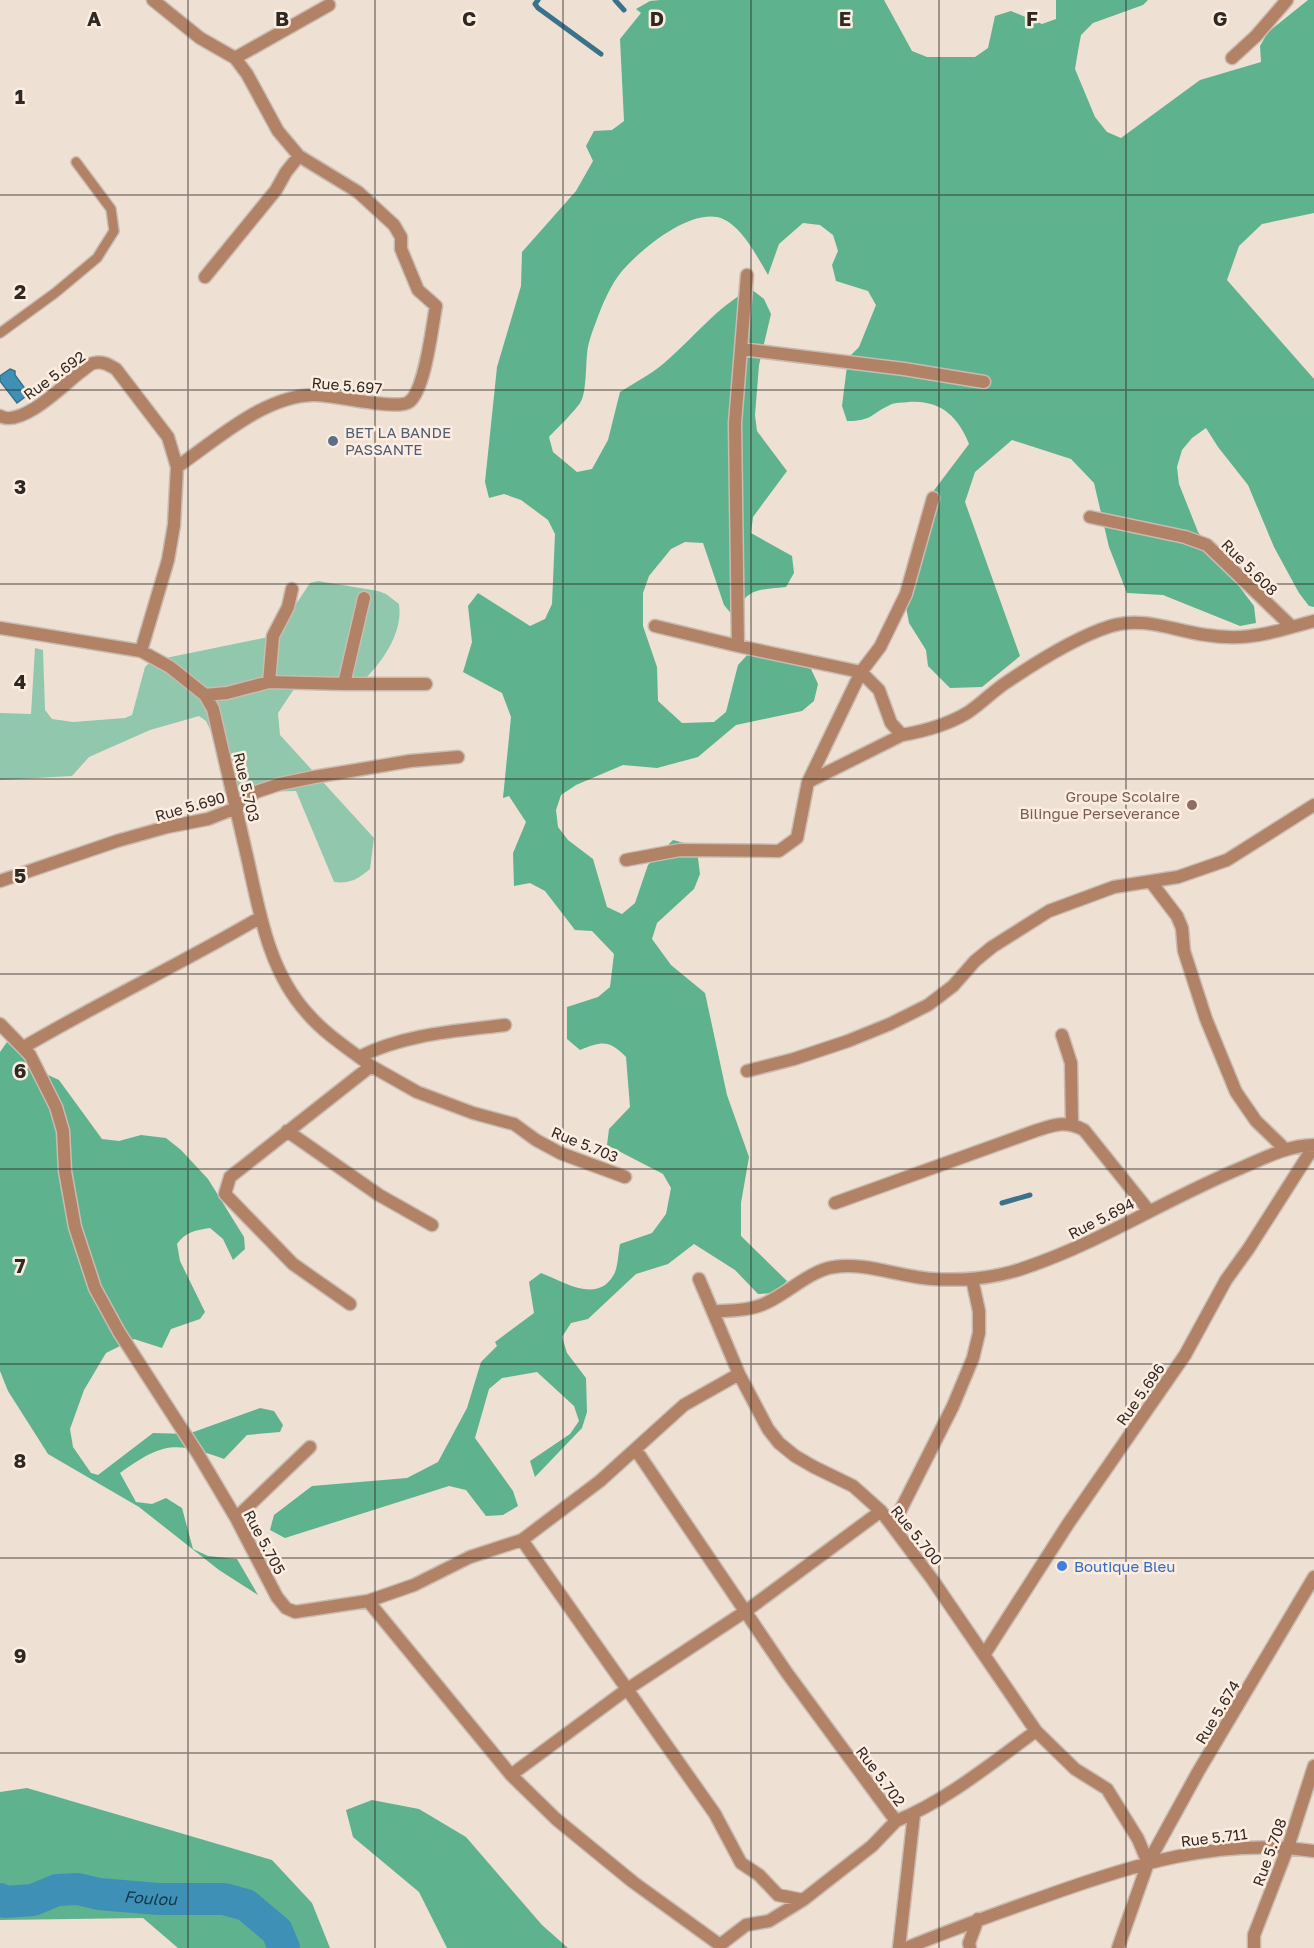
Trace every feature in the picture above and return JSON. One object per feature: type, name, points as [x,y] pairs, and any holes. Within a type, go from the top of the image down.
[{"type":"street","name":"Rue 5.697","points":[[153,0],[200,38],[235,58],[247,74],[278,131],[299,156],[358,192],[394,225],[418,290],[436,306],[419,388],[409,402],[402,404],[365,402],[313,394],[282,400],[261,409],[177,467]]},
{"type":"street","points":[[1232,58],[1256,36],[1287,0]]},
{"type":"street","points":[[235,58],[329,5]]},
{"type":"street","points":[[205,277],[276,190],[286,172],[299,156]]},
{"type":"street","points":[[738,646],[735,423],[747,275]]},
{"type":"street","points":[[741,349],[904,369],[984,382]]},
{"type":"street","name":"Rue 5.692","points":[[0,416],[4,419],[16,418],[33,410],[93,363],[106,362],[116,369],[168,437],[177,467]]},
{"type":"street","points":[[141,651],[168,560],[174,525],[177,467]]},
{"type":"street","points":[[626,860],[680,850],[779,851],[797,838],[808,782],[861,672],[880,647],[906,594],[933,498]]},
{"type":"street","name":"Rue 5.608","points":[[1090,517],[1185,537],[1207,545],[1292,627]]},
{"type":"street","points":[[269,682],[273,636],[288,607],[292,589]]},
{"type":"street","points":[[344,684],[364,598]]},
{"type":"street","points":[[808,782],[902,735],[928,730],[966,713],[1006,682],[1043,659],[1112,626],[1130,622],[1152,624],[1205,635],[1235,638],[1261,636],[1314,621]]},
{"type":"street","points":[[655,626],[861,672],[879,690],[891,723],[902,735]]},
{"type":"street","name":"Rue 5.703","points":[[0,628],[141,651],[170,667],[205,695],[213,709],[272,956],[283,980],[307,1013],[336,1040],[371,1066],[417,1092],[473,1113],[514,1124],[536,1140],[561,1153],[625,1177]]},
{"type":"street","points":[[205,695],[227,693],[269,682],[426,684]]},
{"type":"street","name":"Rue 5.690","points":[[0,881],[117,842],[208,819],[236,808],[255,792],[302,779],[410,761],[458,757]]},
{"type":"street","points":[[747,1071],[848,1041],[890,1024],[928,1005],[953,987],[975,961],[992,947],[1049,911],[1114,888],[1178,877],[1227,860],[1314,805]]},
{"type":"street","points":[[1151,882],[1177,916],[1182,928],[1184,951],[1206,1019],[1236,1092],[1256,1121],[1286,1150]]},
{"type":"street","points":[[24,1047],[84,1012],[207,949],[261,917]]},
{"type":"street","name":"Rue 5.705","points":[[0,1024],[24,1047],[39,1070],[56,1107],[63,1131],[65,1171],[75,1227],[95,1288],[118,1332],[198,1454],[285,1608],[295,1612],[368,1601],[414,1585],[470,1557],[522,1540],[600,1481],[684,1405],[739,1374]]},
{"type":"street","points":[[359,1057],[375,1049],[410,1039],[505,1026]]},
{"type":"street","points":[[1062,1035],[1071,1063],[1072,1123]]},
{"type":"street","points":[[350,1304],[293,1264],[225,1194],[230,1177],[371,1066]]},
{"type":"street","points":[[835,1203],[1035,1131],[1058,1124],[1072,1123],[1084,1130],[1149,1210]]},
{"type":"street","points":[[287,1131],[380,1195],[432,1225]]},
{"type":"street","name":"Rue 5.694","points":[[713,1312],[764,1305],[811,1275],[833,1267],[860,1267],[932,1279],[972,1279],[997,1276],[1026,1268],[1103,1235],[1149,1210],[1222,1176],[1286,1150],[1314,1145]]},
{"type":"street","name":"Rue 5.696","points":[[984,1655],[1068,1524],[1185,1355],[1226,1280],[1314,1145]]},
{"type":"street","points":[[699,1279],[739,1374],[768,1429],[779,1443],[795,1456],[853,1486],[881,1511]]},
{"type":"street","points":[[893,1525],[953,1406],[974,1358],[979,1333],[979,1311],[972,1279]]},
{"type":"street","points":[[236,1518],[310,1447]]},
{"type":"street","name":"Rue 5.702","points":[[636,1450],[810,1706],[896,1821],[914,1814],[1036,1731]]},
{"type":"street","name":"Rue 5.700","points":[[511,1775],[626,1690],[746,1611],[881,1511],[1036,1731],[1075,1769],[1107,1789],[1151,1862]]},
{"type":"street","points":[[522,1540],[715,1814],[741,1863],[754,1870],[778,1895],[803,1900]]},
{"type":"street","name":"Rue 5.674","points":[[1151,1862],[1198,1772],[1314,1577]]},
{"type":"street","points":[[368,1601],[511,1775],[556,1819],[633,1882],[720,1945],[746,1925],[769,1921],[803,1900],[872,1846],[896,1821]]},
{"type":"street","name":"Rue 5.708","points":[[1254,1948],[1254,1935],[1288,1847],[1314,1766]]},
{"type":"street","points":[[899,1948],[914,1814]]},
{"type":"street","name":"Rue 5.711","points":[[906,1948],[978,1919],[1103,1875],[1151,1862],[1222,1849],[1288,1847],[1314,1851]]},
{"type":"street","points":[[1118,1948],[1151,1862]]},
{"type":"street","points":[[970,1948],[969,1943],[978,1919]]},
{"type":"lane","points":[[0,333],[55,293],[97,258],[114,231],[111,209],[76,162]]},
{"type":"green space","points":[[884,0],[912,51],[927,57],[975,57],[988,48],[995,16],[1011,11],[1042,24],[1056,19],[1056,0],[1148,0],[1143,5],[1093,23],[1081,35],[1075,69],[1095,117],[1107,132],[1121,138],[1200,80],[1261,62],[1260,46],[1268,32],[1308,0],[1314,0],[1314,213],[1262,224],[1239,246],[1227,280],[1314,379],[1314,607],[1309,606],[1299,593],[1274,547],[1248,485],[1206,428],[1192,438],[1182,450],[1177,467],[1179,484],[1198,532],[1254,606],[1256,623],[1240,626],[1163,595],[1127,593],[1109,547],[1094,483],[1071,459],[1012,440],[975,472],[965,502],[1020,656],[982,687],[950,688],[928,666],[926,650],[909,623],[903,591],[929,497],[969,444],[965,434],[953,418],[939,407],[920,402],[894,403],[867,418],[847,421],[842,406],[848,358],[859,347],[876,305],[868,291],[836,281],[832,265],[838,251],[833,235],[820,225],[803,223],[779,244],[768,275],[737,229],[723,219],[711,217],[697,219],[683,224],[654,241],[618,276],[605,300],[588,345],[582,399],[549,437],[553,452],[577,472],[592,469],[608,440],[620,392],[663,364],[738,296],[751,289],[764,299],[771,314],[759,365],[755,415],[757,431],[787,471],[753,517],[751,533],[792,556],[794,573],[786,587],[760,590],[748,596],[743,600],[734,617],[724,605],[703,543],[685,542],[671,549],[649,576],[643,593],[643,626],[657,667],[658,701],[682,723],[714,722],[726,712],[738,665],[749,653],[797,662],[811,669],[818,684],[814,701],[802,711],[736,725],[698,757],[657,768],[623,765],[576,785],[561,795],[556,810],[558,827],[568,840],[593,859],[607,907],[622,914],[635,903],[648,865],[673,840],[688,844],[698,858],[700,874],[694,889],[657,923],[652,939],[671,965],[705,993],[727,1095],[749,1157],[741,1203],[741,1236],[787,1281],[775,1293],[758,1294],[735,1270],[694,1244],[668,1264],[636,1274],[588,1319],[571,1323],[562,1337],[567,1353],[586,1378],[587,1412],[582,1428],[535,1477],[530,1461],[570,1434],[579,1421],[574,1406],[537,1372],[502,1378],[489,1389],[475,1438],[513,1491],[518,1506],[503,1515],[486,1516],[466,1490],[449,1486],[285,1538],[270,1530],[274,1515],[312,1486],[407,1478],[438,1462],[467,1408],[481,1362],[497,1346],[495,1342],[534,1313],[529,1282],[541,1273],[579,1288],[598,1288],[606,1284],[615,1273],[620,1244],[652,1233],[666,1214],[671,1188],[663,1174],[607,1145],[609,1129],[630,1107],[626,1057],[610,1045],[594,1045],[580,1050],[567,1039],[567,1007],[598,997],[610,987],[614,954],[592,931],[575,930],[545,891],[530,883],[514,886],[513,853],[526,822],[509,796],[503,798],[511,717],[502,693],[463,672],[472,642],[468,606],[478,593],[530,626],[545,619],[552,604],[555,534],[548,520],[521,500],[504,494],[489,498],[485,482],[497,367],[521,286],[522,252],[576,191],[593,161],[586,146],[594,131],[612,130],[624,121],[620,39],[641,13],[636,9],[650,1]]},
{"type":"green space","points":[[318,581],[378,591],[399,604],[398,625],[391,644],[366,678],[298,683],[278,713],[280,735],[374,838],[370,869],[362,876],[354,880],[334,882],[296,791],[256,792],[244,798],[206,721],[199,716],[150,730],[89,757],[72,776],[0,780],[0,713],[31,714],[35,648],[43,650],[45,710],[52,719],[73,722],[125,718],[132,715],[145,667],[151,661],[273,636],[310,583]]},
{"type":"green space","points":[[7,1042],[37,1070],[59,1080],[102,1139],[119,1141],[141,1135],[166,1138],[181,1150],[208,1179],[244,1237],[245,1249],[233,1260],[223,1239],[210,1228],[191,1232],[180,1240],[177,1244],[180,1261],[205,1312],[200,1319],[171,1329],[162,1348],[134,1339],[106,1353],[84,1390],[70,1429],[73,1447],[91,1473],[98,1475],[153,1433],[188,1434],[260,1408],[274,1411],[283,1425],[280,1432],[247,1435],[224,1459],[193,1449],[170,1448],[148,1455],[120,1473],[136,1502],[152,1504],[166,1498],[182,1508],[193,1549],[208,1556],[237,1559],[258,1595],[219,1570],[139,1507],[48,1454],[8,1391],[0,1371],[0,1052]]},
{"type":"green space","points":[[27,1788],[272,1860],[312,1903],[330,1948],[178,1948],[143,1918],[0,1920],[0,1792]]},
{"type":"green space","points":[[372,1800],[419,1809],[466,1837],[542,1925],[568,1948],[447,1948],[419,1892],[353,1837],[346,1810]]},
{"type":"water","points":[[10,369],[15,371],[15,375],[29,394],[17,403],[0,381],[0,376]]},
{"type":"waterway","points":[[538,0],[535,4],[538,8],[601,54]]},
{"type":"waterway","points":[[615,0],[624,10]]},
{"type":"waterway","points":[[1002,1203],[1030,1195]]},
{"type":"waterway","name":"Foulou","points":[[0,1899],[5,1902],[33,1900],[57,1890],[78,1889],[99,1894],[158,1899],[224,1899],[246,1905],[277,1931],[284,1948]]},
{"type":"place","name":"BET LA BANDE PASSANTE","points":[[333,441]]},
{"type":"place","name":"Groupe Scolaire Bilingue Perseverance","points":[[1192,805]]},
{"type":"place","name":"Boutique Bleu","points":[[1062,1566]]}]
